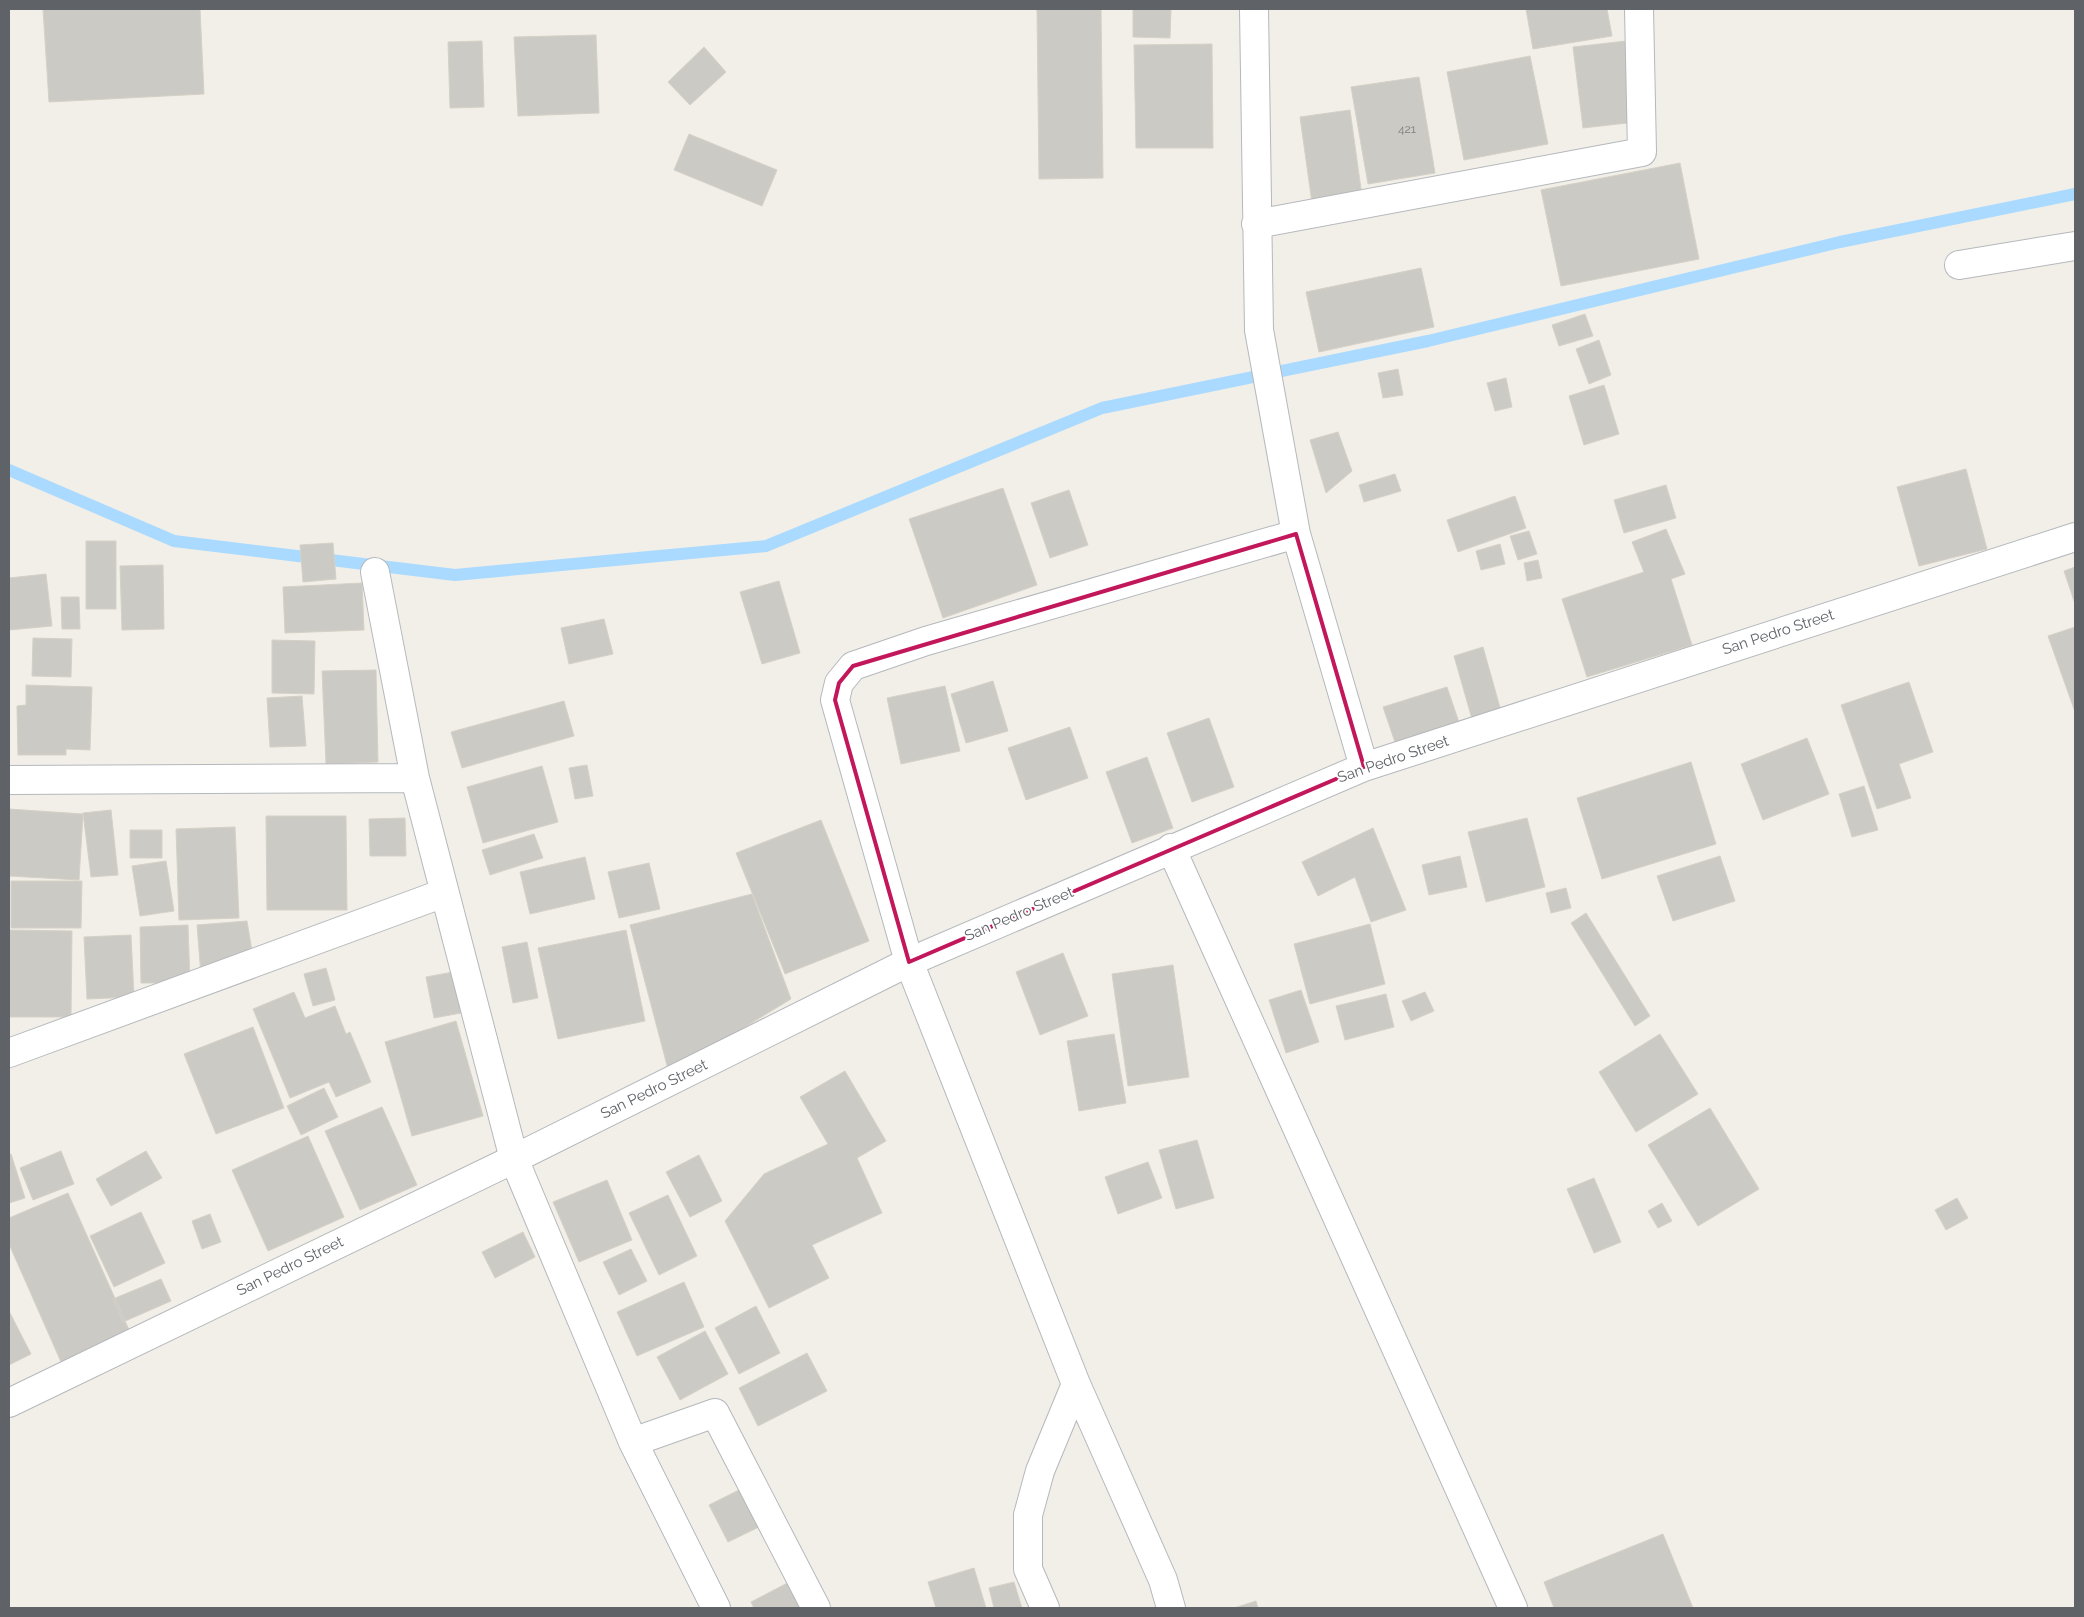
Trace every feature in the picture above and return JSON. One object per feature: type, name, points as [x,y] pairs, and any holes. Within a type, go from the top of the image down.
[{"type":"street","points":[[1254,9],[1259,330],[1296,534],[1364,767]]},
{"type":"street","points":[[1256,224],[1642,152],[1639,9]]},
{"type":"street","points":[[1960,266],[2075,246]]},
{"type":"street","points":[[1171,1608],[1163,1580],[1076,1384],[909,962],[835,700],[839,684],[853,666],[926,641],[1296,534]]},
{"type":"street","name":"San Pedro Street","points":[[9,1403],[514,1159],[909,962],[1364,767],[2075,537]]},
{"type":"street","points":[[375,572],[415,778],[514,1159],[633,1442],[716,1608]]},
{"type":"street","points":[[9,780],[415,778]]},
{"type":"street","points":[[1172,848],[1513,1608]]},
{"type":"street","points":[[9,1053],[444,894]]},
{"type":"street","points":[[1045,1608],[1028,1569],[1028,1515],[1040,1471],[1076,1384]]},
{"type":"street","points":[[633,1442],[715,1413],[816,1608]]},
{"type":"highlighted area","points":[[1296,534],[1364,767],[909,962],[835,700],[839,683],[853,666]]},
{"type":"building","points":[[43,9],[200,9],[204,94],[49,102]]},
{"type":"building","points":[[1037,9],[1101,9],[1103,178],[1039,179]]},
{"type":"building","points":[[1133,9],[1171,9],[1170,38],[1133,37]]},
{"type":"building","points":[[1526,9],[1607,9],[1612,36],[1533,49]]},
{"type":"building","points":[[596,35],[599,113],[518,116],[514,37]]},
{"type":"building","points":[[482,41],[484,107],[450,108],[448,42]]},
{"type":"building","points":[[1626,41],[1636,122],[1583,128],[1573,47]]},
{"type":"building","points":[[1212,44],[1213,148],[1136,148],[1134,45]]},
{"type":"building","points":[[704,47],[726,72],[690,105],[668,82]]},
{"type":"building","points":[[1530,56],[1548,144],[1464,160],[1447,72]]},
{"type":"building","points":[[1419,77],[1435,173],[1368,184],[1351,87]]},
{"type":"building","points":[[1350,110],[1362,196],[1312,203],[1300,117]]},
{"type":"building","points":[[689,134],[777,170],[762,206],[674,170]]},
{"type":"building","points":[[1680,163],[1699,259],[1561,286],[1541,190]]},
{"type":"building","points":[[1421,268],[1434,327],[1319,352],[1306,292]]},
{"type":"building","points":[[1585,314],[1593,336],[1559,346],[1552,325]]},
{"type":"building","points":[[1599,340],[1611,375],[1589,384],[1576,349]]},
{"type":"building","points":[[1398,369],[1403,395],[1383,398],[1378,373]]},
{"type":"building","points":[[1506,378],[1512,407],[1495,411],[1487,383]]},
{"type":"building","points":[[1604,385],[1619,434],[1584,445],[1569,396]]},
{"type":"building","points":[[1338,432],[1352,471],[1326,493],[1310,440]]},
{"type":"building","points":[[1966,469],[1987,549],[1919,566],[1897,487]]},
{"type":"building","points":[[1395,474],[1401,491],[1364,502],[1359,485]]},
{"type":"building","points":[[1666,485],[1676,518],[1624,533],[1614,500]]},
{"type":"building","points":[[1003,488],[1037,585],[943,618],[909,519]]},
{"type":"building","points":[[1069,490],[1088,545],[1050,558],[1031,503]]},
{"type":"building","points":[[1515,496],[1526,528],[1458,552],[1447,520]]},
{"type":"building","points":[[1666,529],[1685,574],[1671,579],[1692,645],[1587,677],[1562,599],[1644,572],[1632,542]]},
{"type":"building","points":[[1529,531],[1537,554],[1518,560],[1510,536]]},
{"type":"building","points":[[86,541],[116,541],[116,609],[86,609]]},
{"type":"building","points":[[333,543],[336,579],[303,582],[300,545]]},
{"type":"building","points":[[1500,544],[1505,564],[1481,570],[1476,551]]},
{"type":"building","points":[[1538,560],[1542,578],[1527,581],[1524,563]]},
{"type":"building","points":[[163,565],[164,629],[122,630],[120,566]]},
{"type":"building","points":[[2075,567],[2075,604],[2064,571]]},
{"type":"building","points":[[46,574],[52,626],[9,630],[9,578]]},
{"type":"building","points":[[779,581],[800,653],[762,664],[740,592]]},
{"type":"building","points":[[362,583],[364,630],[285,633],[283,587]]},
{"type":"building","points":[[61,597],[79,597],[80,629],[62,629]]},
{"type":"building","points":[[604,619],[613,654],[569,664],[561,628]]},
{"type":"building","points":[[2075,627],[2075,712],[2048,636]]},
{"type":"building","points":[[33,638],[72,639],[71,677],[32,676]]},
{"type":"building","points":[[272,640],[315,641],[314,694],[272,693]]},
{"type":"building","points":[[1483,647],[1501,711],[1472,719],[1454,656]]},
{"type":"building","points":[[376,670],[378,762],[326,764],[322,671]]},
{"type":"building","points":[[993,681],[1008,731],[966,743],[951,694]]},
{"type":"building","points":[[1909,682],[1933,752],[1899,764],[1911,798],[1877,809],[1841,705]]},
{"type":"building","points":[[26,685],[92,687],[90,750],[66,749],[66,755],[18,755],[17,706],[26,705]]},
{"type":"building","points":[[945,686],[960,751],[901,764],[887,698]]},
{"type":"building","points":[[1447,687],[1463,734],[1399,754],[1383,707]]},
{"type":"building","points":[[302,696],[306,746],[270,747],[267,698]]},
{"type":"building","points":[[564,701],[574,736],[462,768],[451,732]]},
{"type":"building","points":[[1209,718],[1234,787],[1192,802],[1167,733]]},
{"type":"building","points":[[1070,727],[1088,778],[1026,800],[1008,748]]},
{"type":"building","points":[[1807,738],[1829,794],[1763,820],[1741,764]]},
{"type":"building","points":[[1147,757],[1173,828],[1132,843],[1106,772]]},
{"type":"building","points":[[1691,762],[1716,844],[1602,879],[1577,798]]},
{"type":"building","points":[[587,765],[593,796],[575,799],[569,768]]},
{"type":"building","points":[[542,766],[558,822],[483,843],[467,787]]},
{"type":"building","points":[[1864,786],[1878,830],[1852,837],[1839,794]]},
{"type":"building","points":[[9,809],[83,814],[79,880],[9,876]]},
{"type":"building","points":[[111,810],[118,875],[91,877],[83,813]]},
{"type":"building","points":[[266,816],[346,816],[347,910],[267,910]]},
{"type":"building","points":[[405,818],[406,856],[370,856],[369,819]]},
{"type":"building","points":[[1527,818],[1545,887],[1486,902],[1468,832]]},
{"type":"building","points":[[821,820],[869,941],[785,974],[736,853]]},
{"type":"building","points":[[235,827],[239,918],[179,920],[176,829]]},
{"type":"building","points":[[1373,828],[1406,910],[1371,922],[1355,877],[1318,896],[1302,862]]},
{"type":"building","points":[[130,830],[162,830],[162,858],[130,858]]},
{"type":"building","points":[[534,834],[543,858],[490,875],[482,850]]},
{"type":"building","points":[[1460,856],[1467,887],[1429,895],[1422,865]]},
{"type":"building","points":[[1720,856],[1735,901],[1673,921],[1657,876]]},
{"type":"building","points":[[585,857],[595,899],[530,914],[520,872]]},
{"type":"building","points":[[166,861],[174,911],[140,916],[132,866]]},
{"type":"building","points":[[649,863],[660,909],[619,918],[608,872]]},
{"type":"building","points":[[11,881],[82,881],[81,928],[11,928]]},
{"type":"building","points":[[1566,888],[1571,908],[1551,913],[1546,893]]},
{"type":"building","points":[[752,894],[791,999],[669,1073],[630,925]]},
{"type":"building","points":[[1586,913],[1650,1016],[1635,1026],[1571,923]]},
{"type":"building","points":[[247,921],[252,951],[201,975],[197,925]]},
{"type":"building","points":[[1370,924],[1385,984],[1310,1004],[1294,944]]},
{"type":"building","points":[[188,925],[190,983],[141,983],[140,927]]},
{"type":"building","points":[[9,930],[72,931],[71,1017],[9,1017]]},
{"type":"building","points":[[626,930],[645,1021],[558,1039],[538,948]]},
{"type":"building","points":[[131,935],[134,997],[87,999],[84,937]]},
{"type":"building","points":[[527,942],[538,998],[513,1003],[502,947]]},
{"type":"building","points":[[1063,953],[1088,1016],[1040,1035],[1016,972]]},
{"type":"building","points":[[1173,965],[1189,1077],[1128,1086],[1112,974]]},
{"type":"building","points":[[326,968],[335,1000],[313,1006],[304,974]]},
{"type":"building","points":[[453,972],[461,1013],[434,1018],[426,977]]},
{"type":"building","points":[[1301,990],[1319,1042],[1286,1053],[1269,1000]]},
{"type":"building","points":[[294,992],[305,1018],[335,1006],[346,1034],[350,1032],[371,1082],[336,1097],[329,1082],[290,1098],[253,1009]]},
{"type":"building","points":[[1425,992],[1434,1011],[1411,1021],[1402,1001]]},
{"type":"building","points":[[1386,994],[1394,1027],[1345,1040],[1336,1006]]},
{"type":"building","points":[[456,1021],[483,1116],[412,1136],[385,1042]]},
{"type":"building","points":[[253,1027],[284,1108],[216,1134],[184,1054]]},
{"type":"building","points":[[1114,1034],[1126,1103],[1079,1111],[1067,1041]]},
{"type":"building","points":[[1660,1034],[1698,1094],[1636,1132],[1599,1072]]},
{"type":"building","points":[[845,1071],[886,1141],[857,1158],[882,1213],[812,1245],[829,1278],[769,1308],[725,1221],[764,1174],[828,1144],[800,1097]]},
{"type":"building","points":[[324,1088],[338,1117],[301,1135],[287,1106]]},
{"type":"building","points":[[382,1107],[417,1185],[360,1210],[325,1131]]},
{"type":"building","points":[[1710,1108],[1759,1189],[1698,1226],[1648,1145]]},
{"type":"building","points":[[308,1136],[344,1217],[268,1251],[232,1170]]},
{"type":"building","points":[[1197,1140],[1214,1198],[1176,1209],[1159,1150]]},
{"type":"building","points":[[61,1151],[74,1184],[33,1200],[20,1168]]},
{"type":"building","points":[[146,1151],[162,1178],[111,1206],[96,1179]]},
{"type":"building","points":[[9,1154],[11,1154],[25,1198],[9,1203]]},
{"type":"building","points":[[699,1155],[722,1201],[690,1217],[666,1172]]},
{"type":"building","points":[[1148,1162],[1162,1198],[1118,1214],[1105,1177]]},
{"type":"building","points":[[1594,1178],[1621,1242],[1594,1253],[1567,1189]]},
{"type":"building","points":[[607,1180],[632,1240],[579,1262],[553,1202]]},
{"type":"building","points":[[68,1193],[134,1341],[65,1371],[9,1244],[9,1218]]},
{"type":"building","points":[[668,1195],[697,1256],[659,1275],[629,1213]]},
{"type":"building","points":[[1957,1198],[1968,1218],[1946,1230],[1935,1210]]},
{"type":"building","points":[[1662,1203],[1672,1221],[1658,1228],[1648,1211]]},
{"type":"building","points":[[141,1212],[165,1263],[114,1287],[90,1236]]},
{"type":"building","points":[[210,1214],[221,1242],[202,1249],[192,1221]]},
{"type":"building","points":[[523,1232],[535,1257],[495,1278],[482,1252]]},
{"type":"building","points":[[631,1249],[647,1281],[619,1295],[603,1262]]},
{"type":"building","points":[[161,1279],[171,1301],[123,1322],[113,1299]]},
{"type":"building","points":[[684,1282],[704,1327],[637,1356],[617,1312]]},
{"type":"building","points":[[756,1306],[780,1353],[739,1374],[715,1328]]},
{"type":"building","points":[[9,1311],[31,1354],[9,1365]]},
{"type":"building","points":[[705,1331],[728,1374],[680,1400],[657,1357]]},
{"type":"building","points":[[807,1353],[827,1391],[758,1426],[739,1388]]},
{"type":"building","points":[[741,1489],[759,1527],[728,1542],[709,1505]]},
{"type":"building","points":[[1663,1534],[1693,1608],[1554,1608],[1544,1582]]},
{"type":"building","points":[[974,1568],[986,1608],[936,1608],[928,1582]]},
{"type":"building","points":[[797,1578],[813,1608],[754,1608],[751,1602]]},
{"type":"building","points":[[1014,1582],[1022,1608],[994,1608],[989,1588]]},
{"type":"building","points":[[1256,1601],[1258,1608],[1234,1608]]},
{"type":"waterway","points":[[9,470],[174,541],[455,575],[766,546],[1102,408],[1428,341],[1840,242],[2075,194]]}]
